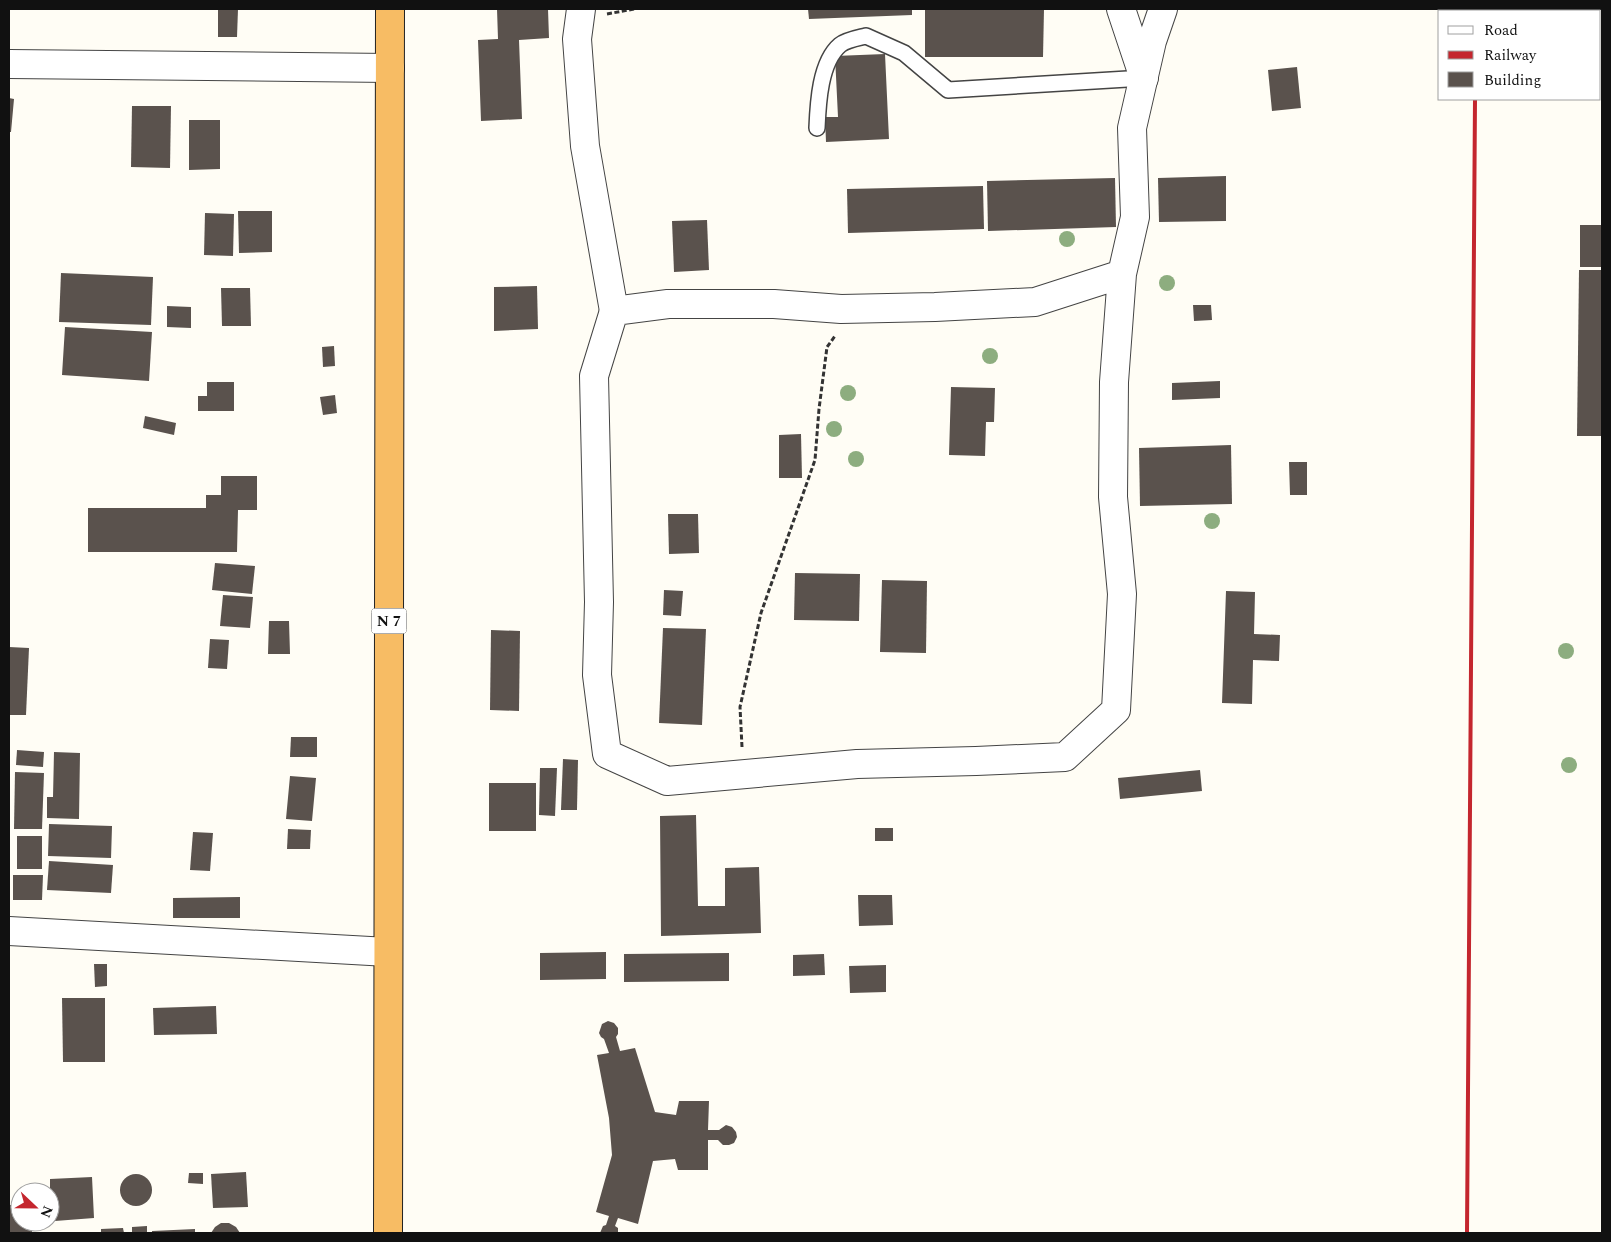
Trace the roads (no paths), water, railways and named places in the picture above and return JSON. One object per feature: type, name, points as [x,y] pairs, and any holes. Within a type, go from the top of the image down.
[{"type":"highway","name":"N 7","points":[[388,1233],[390,9]]},
{"type":"street","points":[[581,9],[577,39],[585,146],[614,312],[594,376],[599,602],[597,675],[607,754],[667,781],[857,764],[1065,757],[1116,710],[1122,594],[1112,497],[1114,382],[1122,274],[1135,217],[1132,128],[1152,41],[1163,9]]},
{"type":"street","points":[[1121,9],[1144,78]]},
{"type":"street","points":[[9,64],[390,68]]},
{"type":"street","points":[[614,312],[668,304],[774,304],[854,308],[935,307],[1035,302],[1122,274]]},
{"type":"street","points":[[9,931],[388,952]]},
{"type":"lane","points":[[817,128],[822,78],[833,52],[841,43],[866,36],[904,53],[948,90],[1144,78]]},
{"type":"railway","points":[[1467,1233],[1475,100]]}]
